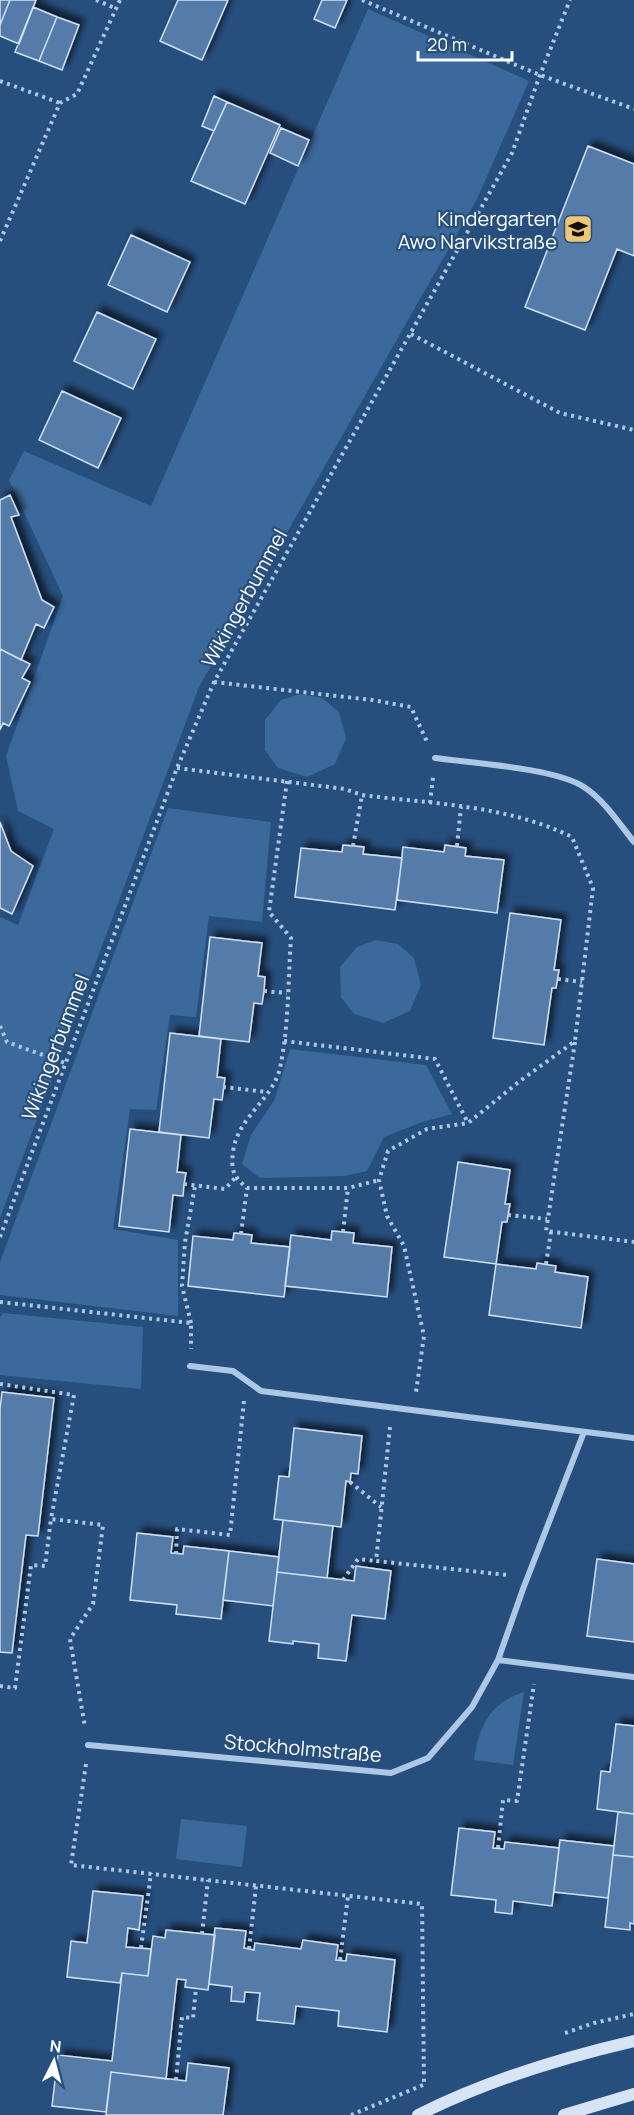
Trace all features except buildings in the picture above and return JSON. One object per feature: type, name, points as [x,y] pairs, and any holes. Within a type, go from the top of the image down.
[{"type":"main road","points":[[418,2115],[492,2083],[600,2049],[634,2041]]},
{"type":"main road","points":[[564,2115],[634,2094]]},
{"type":"street","points":[[435,758],[543,773],[569,779],[585,787],[603,804],[634,842]]},
{"type":"street","points":[[190,1366],[233,1371],[261,1391],[634,1438]]},
{"type":"street","name":"Stockholmstraße","points":[[88,1745],[391,1773],[428,1758],[472,1707],[498,1660],[584,1432]]},
{"type":"street","points":[[498,1660],[634,1677]]},
{"type":"path","points":[[96,0],[117,9]]},
{"type":"path","points":[[0,242],[60,103],[77,94],[120,0]]},
{"type":"path","points":[[362,0],[540,75],[634,109]]},
{"type":"path","name":"Wikingerbummel","points":[[0,1237],[177,768],[213,682],[512,153],[570,0]]},
{"type":"path","points":[[0,81],[60,103]]},
{"type":"path","points":[[411,334],[560,413],[634,430]]},
{"type":"path","points":[[213,682],[372,700],[411,707],[435,758],[430,803]]},
{"type":"path","points":[[177,768],[287,781],[345,789],[362,795],[507,813],[546,824],[572,837],[593,888],[575,1041],[546,1231],[634,1242]]},
{"type":"path","points":[[287,781],[269,912],[291,938],[284,1041],[279,1071],[267,1092],[251,1111],[235,1141],[232,1165],[235,1178],[248,1188],[348,1188],[379,1180]]},
{"type":"path","points":[[353,846],[362,795]]},
{"type":"path","points":[[457,846],[461,807]]},
{"type":"path","points":[[558,979],[582,982]]},
{"type":"path","points":[[264,991],[287,993]]},
{"type":"path","points":[[0,1026],[7,1041],[65,1063]]},
{"type":"path","points":[[284,1041],[435,1059],[468,1123]]},
{"type":"path","points":[[413,1410],[424,1336],[404,1246],[387,1216],[379,1180],[388,1150],[427,1129],[468,1123],[575,1041]]},
{"type":"path","points":[[223,1087],[267,1092]]},
{"type":"path","points":[[184,1184],[225,1189],[235,1178]]},
{"type":"path","points":[[190,1366],[191,1323],[182,1286],[185,1242],[195,1186]]},
{"type":"path","points":[[241,1234],[248,1188]]},
{"type":"path","points":[[343,1232],[348,1188]]},
{"type":"path","points":[[508,1215],[547,1219]]},
{"type":"path","points":[[546,1264],[551,1232]]},
{"type":"path","points":[[0,1302],[191,1323]]},
{"type":"path","points":[[176,1554],[177,1529],[230,1535],[246,1380]]},
{"type":"path","points":[[0,1384],[74,1395],[51,1519],[45,1566],[31,1565],[15,1688],[0,1686]]},
{"type":"path","points":[[376,1561],[392,1408]]},
{"type":"path","points":[[350,1482],[381,1507]]},
{"type":"path","points":[[51,1519],[103,1525],[93,1604],[70,1639],[88,1745],[71,1865],[422,1904],[424,2085]]},
{"type":"path","points":[[343,1580],[358,1559],[528,1577]]},
{"type":"path","points":[[498,1848],[503,1800],[517,1801],[537,1665]]},
{"type":"path","points":[[141,1948],[151,1874]]},
{"type":"path","points":[[202,1934],[208,1880]]},
{"type":"path","points":[[249,1949],[256,1886]]},
{"type":"path","points":[[340,1960],[348,1896]]},
{"type":"path","points":[[176,2080],[182,2017],[193,2018],[196,1988]]},
{"type":"shaded area","points":[[368,9],[529,81],[477,199],[199,687],[0,1218],[0,917],[18,925],[54,829],[18,811],[6,756],[63,596],[9,480],[24,451],[151,506]]},
{"type":"shaded area","points":[[300,694],[322,698],[339,712],[346,738],[335,764],[307,777],[278,768],[265,750],[265,720],[281,700]]},
{"type":"shaded area","points":[[168,808],[271,822],[262,922],[209,916],[196,1017],[170,1015],[156,1110],[130,1109],[113,1229],[178,1240],[178,1316],[0,1295],[0,1262]]},
{"type":"shaded area","points":[[376,940],[398,944],[414,958],[421,985],[410,1011],[383,1023],[354,1014],[341,997],[340,967],[357,947]]},
{"type":"shaded area","points":[[290,1049],[426,1065],[452,1114],[422,1122],[384,1137],[367,1171],[344,1176],[260,1178],[242,1164],[251,1135],[275,1099]]},
{"type":"shaded area","points":[[3,1313],[143,1327],[141,1389],[0,1375],[0,1317]]},
{"type":"shaded area","points":[[524,1692],[513,1765],[474,1760],[479,1737],[488,1718],[502,1703]]},
{"type":"shaded area","points":[[181,1819],[247,1826],[242,1867],[176,1859]]},
{"type":"place","name":"Kindergarten Awo Narvikstraße","points":[[578,229]]}]
